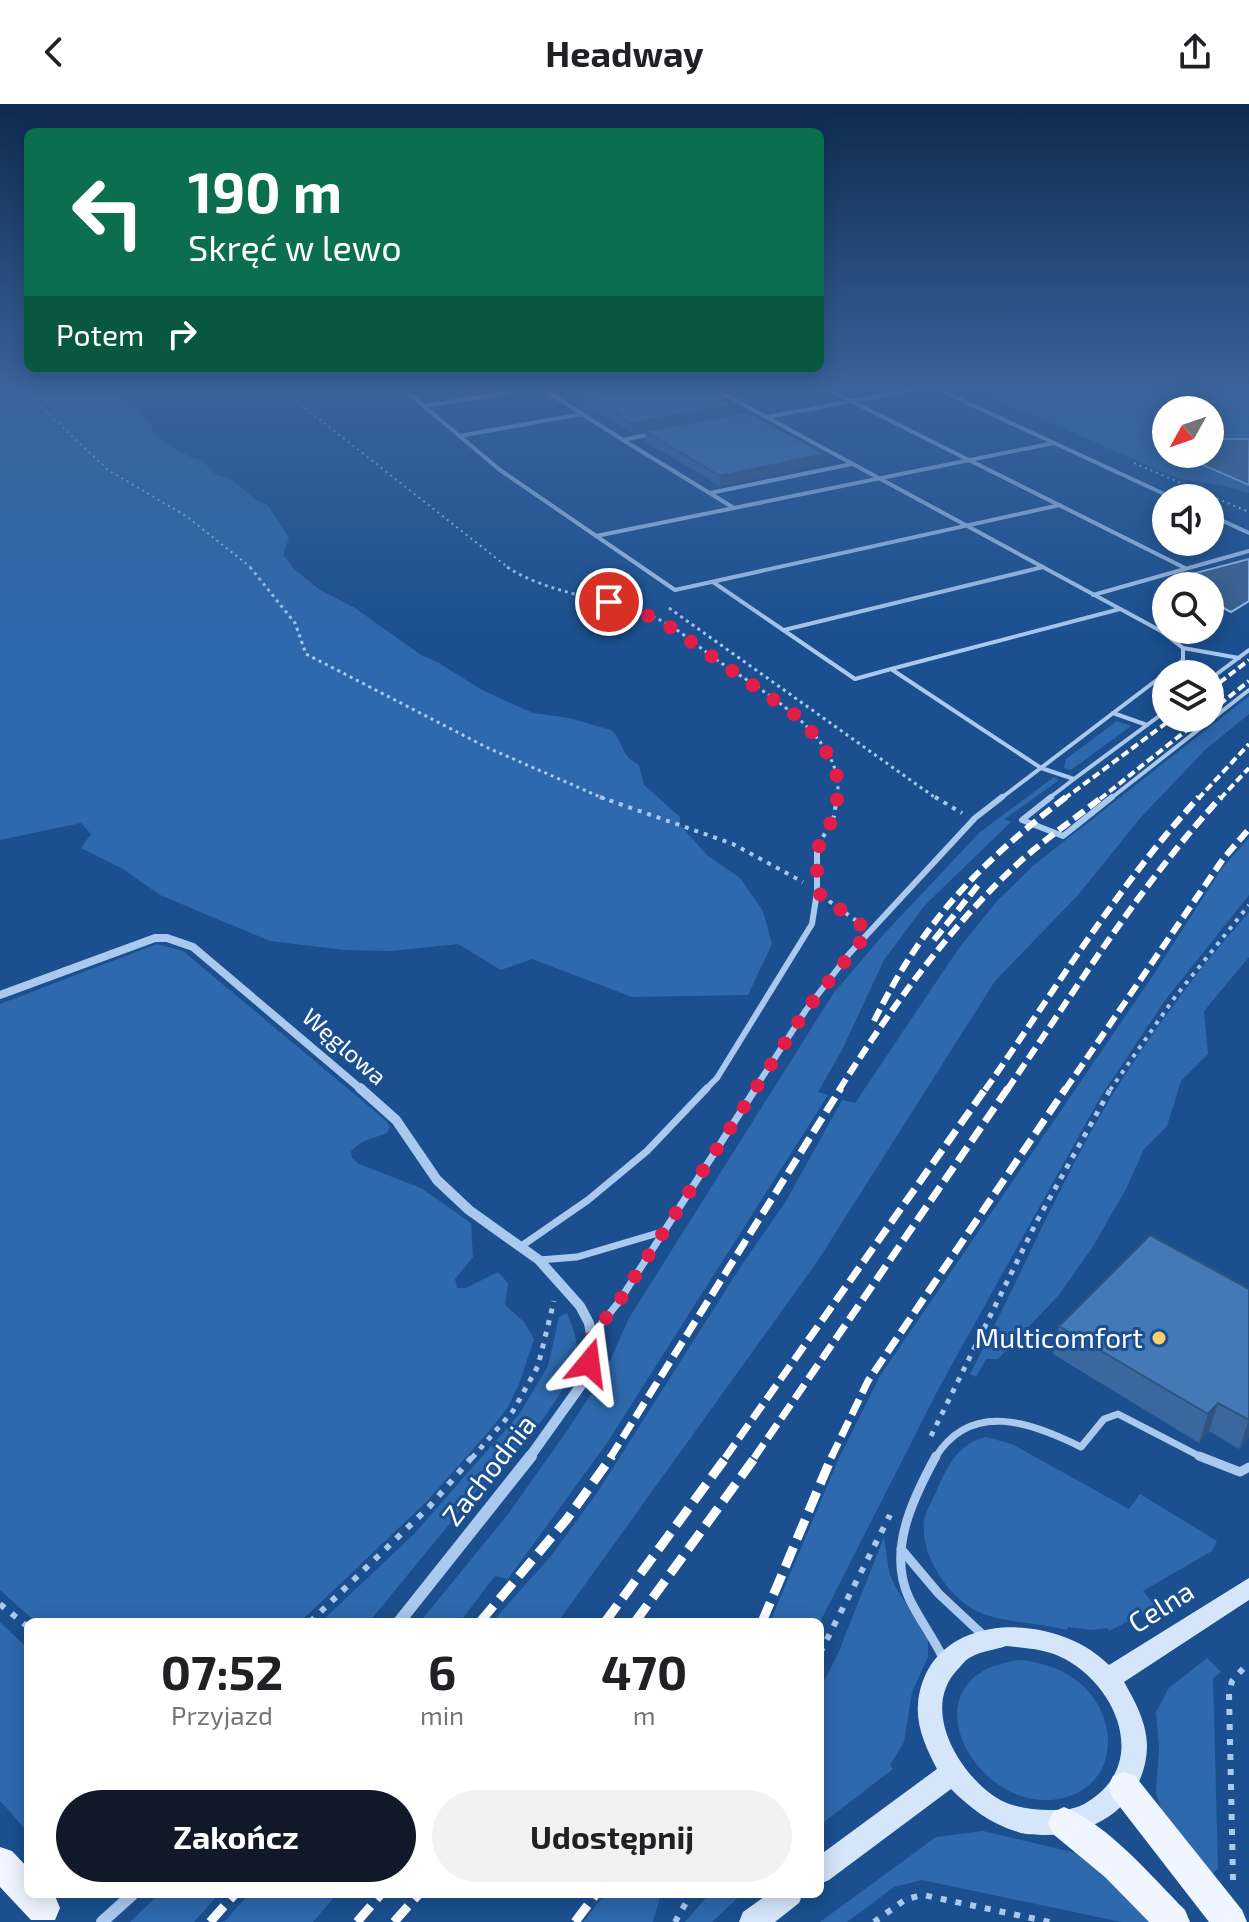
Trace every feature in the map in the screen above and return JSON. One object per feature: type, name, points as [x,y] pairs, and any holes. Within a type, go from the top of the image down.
[{"type":"main road","points":[[1124,1787],[1230,1922]]},
{"type":"main road","points":[[1064,1823],[1117,1865],[1173,1922]]},
{"type":"main road","points":[[0,1863],[24,1888]]},
{"type":"street","name":"Węglowa","points":[[0,995],[155,938],[167,938],[193,947],[364,1089],[396,1120],[437,1180],[469,1210],[539,1260],[580,1306],[592,1335]]},
{"type":"street","name":"Zachodnia","points":[[402,1618],[555,1426],[584,1381],[593,1345],[592,1335]]},
{"type":"street","name":"Celna","points":[[1107,1680],[1249,1588]]},
{"type":"street","points":[[1031,1637],[1056,1643],[1079,1655],[1107,1680],[1130,1716],[1135,1741],[1133,1765],[1124,1787],[1099,1811],[1064,1823],[1040,1824],[1014,1818],[990,1808],[951,1774],[937,1751],[930,1727],[931,1693],[936,1677],[946,1664],[961,1649],[985,1638],[1031,1637]]},
{"type":"street","points":[[824,1868],[951,1774]]},
{"type":"street","points":[[102,1922],[129,1898]]},
{"type":"street","points":[[753,1922],[785,1898]]},
{"type":"lane","points":[[501,471],[675,590],[1060,505]]},
{"type":"lane","points":[[673,471],[734,508]]},
{"type":"lane","points":[[709,493],[818,471]]},
{"type":"lane","points":[[865,471],[1120,609],[1183,648],[1239,658]]},
{"type":"lane","points":[[596,536],[915,471]]},
{"type":"lane","points":[[992,471],[1185,568]]},
{"type":"lane","points":[[1114,471],[1152,488]]},
{"type":"lane","points":[[1224,521],[1249,533]]},
{"type":"lane","points":[[1093,595],[1249,551]]},
{"type":"lane","points":[[784,630],[1043,567]]},
{"type":"lane","points":[[713,582],[855,679],[1120,609]]},
{"type":"lane","points":[[592,1335],[618,1303],[806,1010],[869,931],[975,818],[1183,660],[1183,648]]},
{"type":"lane","points":[[1224,669],[1249,650]]},
{"type":"lane","points":[[891,669],[1041,768],[1074,779]]},
{"type":"lane","points":[[1152,721],[1022,820],[1063,836],[1249,690]]},
{"type":"lane","points":[[1113,713],[1147,725]]},
{"type":"lane","points":[[520,1247],[588,1200],[647,1151],[717,1078],[812,924],[817,892],[817,850]]},
{"type":"lane","points":[[539,1260],[577,1257],[665,1231]]},
{"type":"lane","points":[[946,1664],[903,1580],[901,1549],[910,1510],[941,1450],[952,1436],[972,1425],[991,1421],[1013,1422],[1051,1432],[1081,1447],[1104,1419],[1118,1414],[1212,1463],[1240,1472],[1249,1467]]},
{"type":"lane","points":[[901,1549],[939,1594],[985,1638]]},
{"type":"path","points":[[109,471],[186,516],[254,570],[295,623],[306,654],[339,667],[463,738],[606,800],[714,837],[780,865],[869,931]]},
{"type":"path","points":[[383,471],[510,569],[534,581],[640,611],[660,620],[801,719],[824,747],[840,783],[834,816],[817,850]]},
{"type":"path","points":[[669,608],[951,809],[975,818]]},
{"type":"path","points":[[928,1442],[1016,1264],[1106,1097],[1171,999],[1249,905]]},
{"type":"path","points":[[314,1618],[429,1507],[513,1411],[538,1366],[549,1315],[560,1284]]},
{"type":"path","points":[[824,1645],[892,1513]]},
{"type":"path","points":[[0,1604],[24,1624]]},
{"type":"path","points":[[1230,1884],[1235,1877],[1229,1693],[1232,1681],[1249,1662]]},
{"type":"path","points":[[874,1922],[906,1899],[923,1895],[1050,1922]]},
{"type":"path","points":[[675,1922],[689,1898]]},
{"type":"shaded area","points":[[0,471],[212,471],[231,479],[256,500],[267,504],[289,538],[283,555],[294,569],[320,590],[355,608],[421,655],[482,690],[533,713],[569,718],[611,730],[628,757],[639,765],[644,785],[680,817],[680,825],[708,856],[740,878],[763,911],[772,944],[748,995],[632,997],[532,959],[501,970],[458,944],[391,951],[345,950],[270,941],[160,895],[123,869],[81,848],[91,834],[81,823],[0,840]]},
{"type":"shaded area","points":[[1160,471],[1217,471],[1249,485],[1249,493],[1224,484],[1179,479]]},
{"type":"shaded area","points":[[1217,471],[1249,471],[1249,485]]},
{"type":"shaded area","points":[[1249,559],[1249,601],[1231,612],[1224,608],[1224,572],[1199,572]]},
{"type":"shaded area","points":[[1249,696],[1249,714],[1205,750],[1142,816],[1078,895],[995,981],[817,1262],[561,1618],[496,1618],[551,1556],[597,1493],[741,1266],[786,1201],[842,1100],[855,1103],[959,948],[997,901],[1034,865],[1203,732],[1224,732],[1224,716]]},
{"type":"shaded area","points":[[1117,721],[1131,726],[1071,770],[1064,768],[1066,759]]},
{"type":"shaded area","points":[[1054,777],[1059,780],[1005,819],[1011,822],[925,905],[884,960],[842,1050],[818,1092],[828,1095],[607,1443],[508,1579],[495,1576],[463,1618],[423,1618],[508,1514],[567,1431],[604,1374],[629,1318],[833,994],[883,935],[980,832]]},
{"type":"shaded area","points":[[1249,838],[1249,895],[1166,999],[1101,1096],[940,1386],[822,1618],[772,1618],[839,1458],[880,1376],[1154,974],[1222,868]]},
{"type":"shaded area","points":[[1249,912],[1249,957],[1204,1011],[1208,1054],[1181,1081],[1167,1126],[1144,1149],[1126,1189],[1092,1248],[1058,1296],[998,1359],[986,1359],[976,1377],[970,1374],[1073,1165],[1111,1097],[1176,1002]]},
{"type":"shaded area","points":[[157,944],[183,951],[390,1126],[387,1133],[362,1142],[351,1151],[352,1158],[359,1164],[421,1188],[471,1223],[473,1257],[455,1279],[457,1288],[466,1288],[498,1272],[508,1283],[505,1305],[524,1322],[534,1339],[508,1407],[426,1502],[304,1618],[32,1618],[0,1590],[0,1004]]},
{"type":"shaded area","points":[[567,1313],[574,1331],[577,1349],[574,1364],[558,1397],[534,1430],[500,1473],[493,1471],[372,1618],[325,1618],[414,1534],[520,1413],[548,1366],[559,1317]]},
{"type":"shaded area","points":[[986,1437],[1012,1444],[1129,1509],[1140,1494],[1217,1541],[1212,1551],[1143,1591],[1156,1607],[1109,1631],[1108,1628],[1091,1630],[1068,1627],[1067,1630],[983,1614],[959,1599],[940,1576],[927,1549],[924,1521],[942,1478],[956,1456],[969,1444]]},
{"type":"shaded area","points":[[884,1537],[889,1572],[928,1638],[928,1657],[912,1692],[904,1742],[890,1765],[893,1769],[824,1822],[824,1681]]},
{"type":"shaded area","points":[[0,1622],[24,1645],[24,1828],[0,1801]]},
{"type":"shaded area","points":[[1207,1658],[1221,1672],[1213,1678],[1218,1868],[1208,1879],[1164,1821],[1156,1792],[1159,1748],[1156,1712],[1169,1688]]},
{"type":"shaded area","points":[[1021,1660],[1046,1665],[1068,1675],[1093,1697],[1101,1711],[1108,1741],[1106,1757],[1101,1771],[1077,1793],[1043,1800],[1012,1792],[985,1774],[966,1748],[957,1720],[962,1693],[982,1672]]},
{"type":"shaded area","points":[[983,1831],[1084,1855],[1151,1918],[1147,1922],[1121,1922],[922,1880],[894,1887],[847,1922],[820,1922],[936,1837]]},
{"type":"shaded area","points":[[155,1898],[215,1898],[194,1922],[130,1922]]},
{"type":"shaded area","points":[[245,1898],[334,1898],[313,1922],[224,1922]]},
{"type":"shaded area","points":[[602,1898],[660,1898],[653,1922],[583,1922]]},
{"type":"shaded area","points":[[706,1898],[738,1898],[712,1922],[685,1922]]},
{"type":"building","points":[[711,471],[745,471],[720,476]]},
{"type":"building","name":"Multicomfort","points":[[1150,1235],[1249,1289],[1249,1420],[1218,1403],[1208,1414],[1059,1326]]},
{"type":"railway","points":[[1224,679],[1249,660]]},
{"type":"railway","points":[[1224,701],[1249,681]]},
{"type":"railway","points":[[1064,799],[1154,732]]},
{"type":"railway","points":[[1100,799],[1184,732]]},
{"type":"railway","points":[[1198,799],[1249,744]]},
{"type":"railway","points":[[1220,799],[1249,768]]},
{"type":"railway","points":[[874,1021],[913,953],[956,897],[1006,846],[1066,797]]},
{"type":"railway","points":[[839,1090],[898,1003],[963,920],[1022,860],[1102,797]]},
{"type":"railway","points":[[985,1090],[1141,866],[1199,797]]},
{"type":"railway","points":[[1007,1090],[1135,903],[1221,797]]},
{"type":"railway","points":[[1065,1090],[1223,859],[1249,829]]},
{"type":"railway","points":[[934,940],[979,884]]},
{"type":"railway","points":[[610,1458],[841,1088]]},
{"type":"railway","points":[[725,1458],[986,1088]]},
{"type":"railway","points":[[754,1458],[1008,1088]]},
{"type":"railway","points":[[831,1458],[868,1381],[1066,1088]]},
{"type":"railway","points":[[483,1618],[567,1519],[612,1456]]},
{"type":"railway","points":[[608,1618],[727,1456]]},
{"type":"railway","points":[[638,1618],[756,1456]]},
{"type":"railway","points":[[764,1618],[832,1456]]},
{"type":"railway","points":[[210,1922],[231,1898]]},
{"type":"railway","points":[[357,1922],[378,1898]]},
{"type":"railway","points":[[394,1922],[415,1898]]},
{"type":"railway","points":[[575,1922],[593,1898]]},
{"type":"place","name":"Multicomfort","points":[[1159,1338]]},
{"type":"route","points":[[589,1363],[592,1335],[618,1303],[806,1010],[869,931],[817,892],[817,850],[834,816],[840,783],[824,747],[801,719],[660,620],[609,602]]}]
